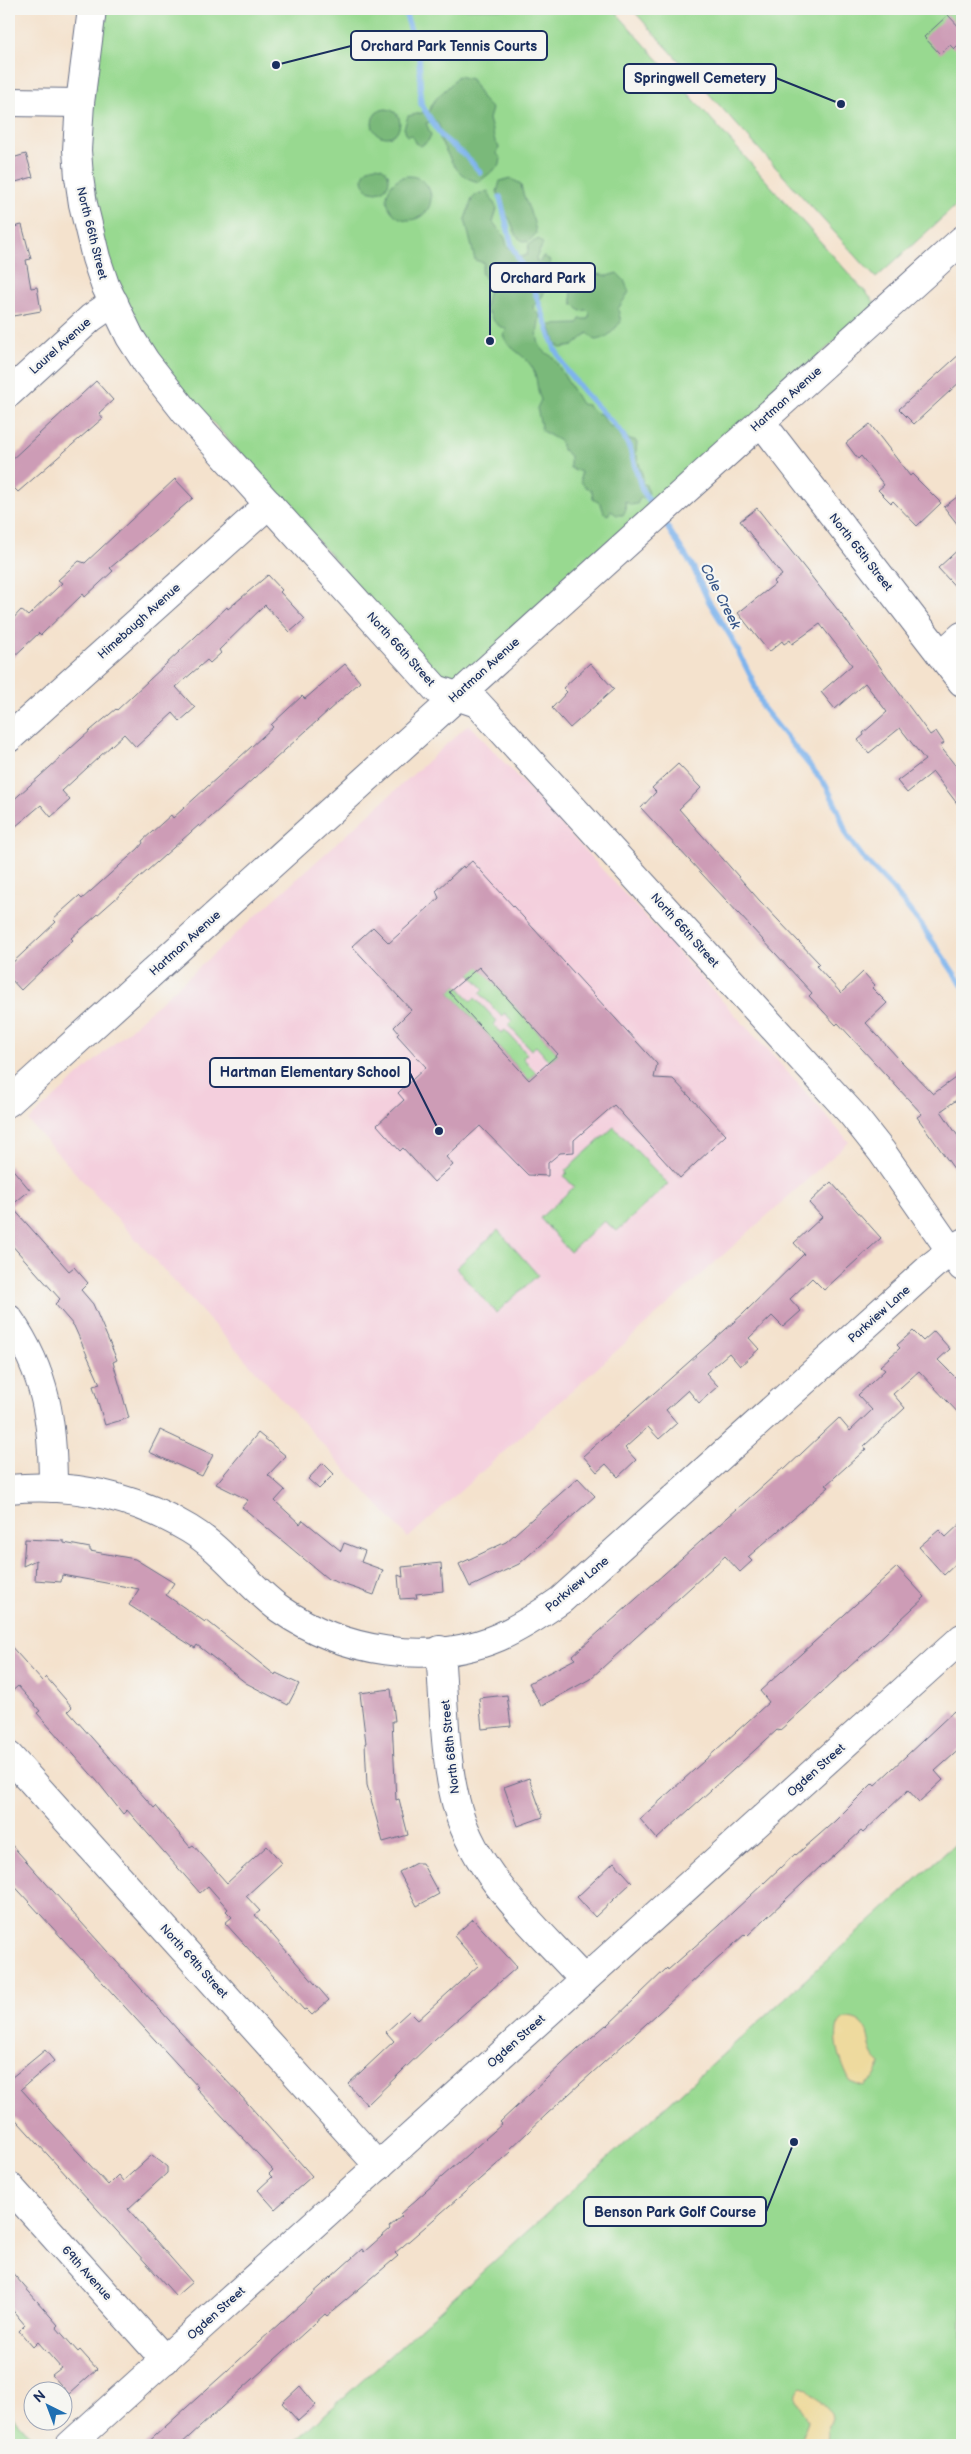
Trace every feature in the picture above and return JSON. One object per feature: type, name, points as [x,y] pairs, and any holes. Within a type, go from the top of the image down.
[{"type":"street","name":"North 66th Street","points":[[92,9],[80,103],[77,150],[83,204],[96,258],[130,337],[172,397],[436,689],[477,703],[852,1114],[958,1254]]},
{"type":"street","points":[[9,102],[80,103]]},
{"type":"street","name":"Hartman Avenue","points":[[9,1102],[682,491],[962,240]]},
{"type":"street","name":"Laurel Avenue","points":[[9,393],[91,318],[114,302]]},
{"type":"street","name":"North 65th Street","points":[[761,422],[962,682]]},
{"type":"street","name":"Himebaugh Avenue","points":[[9,738],[269,504]]},
{"type":"street","points":[[941,655],[962,636]]},
{"type":"street","name":"Parkview Lane","points":[[9,1489],[79,1489],[112,1496],[170,1518],[211,1544],[280,1608],[328,1635],[357,1645],[387,1651],[408,1653],[461,1649],[498,1637],[528,1623],[561,1600],[958,1254]]},
{"type":"street","points":[[9,1320],[32,1359],[48,1406],[53,1443],[53,1488]]},
{"type":"street","name":"Ogden Street","points":[[70,2445],[962,1638]]},
{"type":"street","name":"North 68th Street","points":[[440,1650],[452,1782],[458,1810],[468,1836],[495,1882],[584,1980]]},
{"type":"street","name":"North 69th Street","points":[[9,1756],[378,2166]]},
{"type":"street","name":"69th Avenue","points":[[9,2186],[165,2360]]},
{"type":"shaded area","points":[[469,724],[802,1088],[849,1142],[408,1538],[28,1121]]},
{"type":"green space","points":[[101,9],[613,9],[876,304],[460,679],[453,681],[436,674],[153,355],[109,271],[88,168]]},
{"type":"green space","points":[[632,9],[962,9],[962,200],[876,278]]},
{"type":"green space","points":[[458,76],[471,79],[483,100],[492,109],[489,119],[495,141],[499,147],[497,154],[501,158],[500,165],[479,182],[467,178],[454,166],[441,141],[440,128],[436,121],[426,123],[431,135],[428,141],[421,146],[415,143],[412,135],[407,136],[404,128],[408,116],[430,111],[435,100]]},
{"type":"green space","points":[[386,109],[396,113],[400,123],[396,133],[386,137],[376,133],[372,123],[376,113]]},
{"type":"green space","points":[[376,166],[385,170],[389,179],[385,188],[376,192],[367,188],[363,179],[367,170]]},
{"type":"green space","points":[[405,176],[413,176],[425,182],[431,198],[425,214],[413,220],[405,220],[393,214],[387,202],[387,194],[393,182]]},
{"type":"green space","points":[[510,178],[521,184],[534,221],[536,234],[528,242],[521,240],[516,235],[497,192],[500,181]]},
{"type":"green space","points":[[488,191],[497,209],[493,222],[505,238],[507,246],[521,257],[527,255],[529,244],[539,239],[543,244],[536,258],[537,262],[539,263],[543,256],[550,261],[550,280],[542,297],[533,306],[534,310],[540,315],[539,344],[542,349],[553,357],[581,404],[587,405],[595,413],[601,414],[608,426],[620,428],[629,440],[635,440],[637,443],[636,452],[643,477],[642,483],[646,485],[649,493],[644,498],[640,498],[637,504],[631,505],[625,501],[626,510],[623,515],[617,515],[611,511],[608,515],[604,513],[601,504],[593,499],[592,491],[581,482],[581,472],[570,468],[570,456],[563,450],[560,441],[542,431],[537,408],[541,400],[532,367],[511,347],[503,335],[506,331],[505,328],[495,322],[485,308],[488,292],[498,286],[493,279],[484,278],[481,272],[484,263],[475,260],[465,219],[472,199],[476,195]]},
{"type":"green space","points":[[593,273],[607,276],[617,273],[624,280],[629,292],[618,309],[621,322],[604,338],[595,340],[588,333],[573,346],[561,348],[556,344],[550,325],[577,324],[580,319],[588,319],[590,313],[587,310],[580,311],[572,303],[571,287],[578,280]]},
{"type":"green space","points":[[479,966],[558,1054],[549,1061],[536,1046],[531,1050],[508,1025],[512,1021],[505,1013],[501,1016],[480,993],[484,989],[470,974]]},
{"type":"green space","points":[[457,985],[471,1001],[475,998],[497,1021],[494,1025],[501,1033],[505,1030],[527,1054],[523,1058],[536,1073],[529,1080],[449,992]]},
{"type":"green space","points":[[614,1127],[668,1184],[617,1231],[604,1221],[570,1252],[540,1218],[574,1187],[564,1176],[567,1173],[565,1171]]},
{"type":"green space","points":[[498,1230],[538,1275],[496,1313],[456,1268]]},
{"type":"green space","points":[[962,1838],[962,2445],[291,2445]]},
{"type":"green space","points":[[9,2412],[22,2426],[22,2432],[27,2432],[39,2445],[9,2445]]},
{"type":"sand","points":[[845,2018],[854,2019],[864,2026],[873,2055],[881,2064],[875,2076],[863,2086],[850,2081],[840,2057],[837,2029],[840,2022]]},
{"type":"sand","points":[[802,2387],[808,2389],[831,2413],[832,2418],[827,2431],[826,2445],[802,2445],[800,2441],[808,2421],[797,2400],[798,2391]]},
{"type":"building","points":[[948,15],[962,30],[962,41],[954,49],[950,45],[940,54],[924,37]]},
{"type":"building","points":[[26,154],[33,177],[9,184],[9,159]]},
{"type":"building","points":[[22,225],[31,259],[26,260],[31,288],[37,287],[41,311],[13,316],[9,293],[9,228]]},
{"type":"building","points":[[962,352],[962,380],[914,424],[899,409]]},
{"type":"building","points":[[96,381],[113,400],[99,413],[103,418],[18,492],[9,483],[9,462]]},
{"type":"building","points":[[870,424],[910,476],[912,474],[941,503],[917,526],[893,501],[891,503],[878,490],[884,485],[861,456],[858,459],[846,443]]},
{"type":"building","points":[[175,479],[193,498],[110,568],[113,571],[85,597],[83,594],[41,635],[39,633],[9,661],[9,623],[21,610],[28,616],[62,583],[58,580],[79,561],[85,563]]},
{"type":"building","points":[[962,493],[962,530],[944,507]]},
{"type":"building","points":[[757,508],[845,619],[930,735],[936,731],[944,743],[940,746],[962,774],[962,810],[933,772],[907,793],[897,781],[925,760],[900,728],[869,753],[858,740],[864,735],[863,733],[887,712],[865,683],[835,709],[821,692],[852,665],[820,624],[792,644],[790,640],[784,644],[782,641],[769,652],[738,613],[775,584],[773,582],[782,575],[740,521]]},
{"type":"building","points":[[962,546],[962,594],[938,568]]},
{"type":"building","points":[[268,575],[282,590],[280,592],[305,619],[290,632],[265,605],[219,650],[221,653],[210,663],[207,660],[176,687],[195,708],[180,721],[173,713],[136,747],[124,734],[62,791],[70,800],[51,817],[41,805],[9,832],[9,804],[91,730],[117,710],[227,607],[228,609]]},
{"type":"building","points":[[590,663],[614,689],[570,728],[552,708],[567,692],[563,688]]},
{"type":"building","points":[[345,664],[360,682],[200,827],[199,825],[71,938],[73,940],[21,990],[9,977],[9,966],[56,922],[53,919],[79,896],[82,899],[138,849],[143,843],[142,841],[171,815],[173,818],[273,727],[271,725],[302,696],[305,699]]},
{"type":"building","points":[[678,764],[701,788],[679,809],[760,901],[819,963],[816,966],[841,993],[863,972],[875,985],[872,988],[887,1003],[866,1023],[899,1059],[933,1094],[962,1073],[962,1096],[941,1111],[962,1142],[962,1180],[917,1117],[922,1114],[838,1023],[836,1025],[809,996],[812,993],[641,808],[656,792],[652,788]]},
{"type":"building","points":[[472,861],[657,1064],[654,1078],[673,1079],[726,1135],[680,1178],[614,1105],[574,1140],[574,1152],[560,1153],[548,1163],[548,1176],[528,1175],[480,1126],[446,1157],[453,1165],[434,1182],[403,1148],[400,1151],[377,1125],[404,1100],[398,1093],[426,1067],[397,1035],[399,1033],[394,1027],[411,1010],[352,946],[373,927],[389,943],[439,898],[436,891],[463,866],[464,868]],"holes":[[[479,967],[558,1054],[529,1080],[449,992]]]},
{"type":"building","points":[[9,1165],[30,1190],[11,1206],[69,1271],[74,1267],[88,1283],[81,1290],[93,1304],[117,1360],[113,1362],[129,1418],[105,1425],[93,1386],[100,1384],[74,1326],[55,1304],[60,1299],[9,1242]]},
{"type":"building","points":[[831,1182],[881,1238],[824,1290],[812,1278],[790,1299],[801,1311],[783,1327],[772,1316],[749,1338],[759,1349],[740,1366],[729,1353],[706,1373],[718,1386],[699,1403],[688,1390],[666,1410],[677,1423],[659,1439],[648,1427],[625,1448],[636,1460],[618,1477],[606,1464],[597,1472],[583,1456],[743,1314],[804,1254],[794,1243],[822,1217],[809,1203]]},
{"type":"building","points":[[913,1331],[923,1341],[934,1331],[950,1349],[938,1360],[962,1384],[962,1417],[919,1371],[893,1394],[905,1408],[864,1446],[866,1449],[826,1485],[829,1487],[748,1557],[752,1561],[740,1572],[725,1556],[590,1679],[541,1706],[529,1683],[575,1659],[572,1656],[783,1468],[784,1470],[839,1418],[850,1431],[872,1410],[858,1395],[885,1370],[880,1366],[900,1348],[897,1345]]},
{"type":"building","points":[[160,1430],[213,1455],[202,1476],[149,1452]]},
{"type":"building","points":[[258,1433],[286,1456],[268,1475],[285,1490],[275,1501],[300,1524],[303,1520],[341,1551],[344,1543],[365,1551],[361,1562],[383,1570],[374,1595],[328,1579],[242,1507],[248,1500],[216,1484]]},
{"type":"building","points":[[323,1463],[334,1474],[319,1489],[308,1479]]},
{"type":"building","points":[[578,1478],[595,1496],[519,1564],[470,1587],[459,1564],[506,1542]]},
{"type":"building","points":[[962,1522],[962,1558],[944,1575],[919,1547],[939,1530],[946,1537]]},
{"type":"building","points":[[25,1539],[64,1541],[64,1543],[90,1548],[90,1551],[135,1559],[174,1583],[166,1595],[205,1622],[206,1620],[275,1675],[276,1673],[299,1684],[288,1705],[246,1683],[197,1645],[195,1648],[129,1605],[139,1589],[62,1575],[61,1582],[35,1580],[36,1560],[23,1566]]},
{"type":"building","points":[[441,1563],[443,1591],[416,1594],[417,1598],[400,1599],[398,1575],[403,1577],[402,1567]]},
{"type":"building","points":[[897,1567],[925,1597],[808,1705],[779,1731],[777,1730],[657,1839],[640,1819],[769,1702],[760,1691]]},
{"type":"building","points":[[9,1644],[42,1681],[46,1677],[72,1707],[68,1711],[154,1808],[156,1806],[190,1847],[193,1845],[227,1883],[267,1846],[282,1863],[246,1896],[260,1911],[255,1915],[329,2000],[312,2015],[306,2009],[304,2010],[225,1923],[232,1917],[226,1911],[228,1909],[208,1886],[200,1893],[127,1810],[123,1814],[97,1781],[37,1713],[40,1711],[18,1686],[9,1694]]},
{"type":"building","points":[[391,1689],[395,1721],[392,1721],[396,1800],[399,1799],[408,1835],[383,1842],[367,1785],[366,1743],[360,1693]]},
{"type":"building","points":[[507,1695],[511,1726],[482,1729],[479,1698]]},
{"type":"building","points":[[954,1711],[962,1720],[962,1747],[935,1771],[943,1780],[919,1802],[908,1790],[863,1833],[861,1831],[822,1865],[747,1936],[745,1934],[547,2114],[509,2150],[511,2152],[395,2253],[398,2256],[327,2316],[325,2314],[180,2445],[145,2445],[362,2249],[364,2252],[390,2229],[389,2227],[402,2216],[400,2214],[502,2124],[500,2122],[577,2050],[607,2026],[667,1968],[668,1970],[795,1854],[835,1821],[873,1783],[875,1785]]},
{"type":"building","points":[[529,1778],[543,1817],[518,1826],[504,1787]]},
{"type":"building","points":[[9,1842],[312,2176],[275,2209],[258,2190],[272,2177],[269,2174],[273,2170],[196,2088],[198,2087],[9,1880]]},
{"type":"building","points":[[614,1862],[632,1882],[595,1917],[577,1897]]},
{"type":"building","points":[[416,1863],[422,1863],[439,1894],[417,1906],[399,1872]]},
{"type":"building","points":[[473,1919],[517,1967],[435,2039],[367,2105],[348,2084],[394,2041],[386,2032],[409,2011],[418,2020],[479,1965],[454,1936]]},
{"type":"building","points":[[45,2050],[54,2061],[21,2089],[108,2185],[118,2175],[123,2181],[152,2155],[167,2167],[167,2173],[128,2209],[192,2282],[176,2296],[9,2112],[9,2075],[11,2078]]},
{"type":"building","points":[[9,2269],[58,2325],[56,2327],[78,2352],[80,2350],[97,2369],[72,2391],[72,2382],[58,2382],[52,2375],[61,2368],[38,2342],[33,2347],[19,2331],[25,2325],[9,2306]]},
{"type":"building","points":[[300,2386],[316,2405],[298,2421],[282,2403]]},
{"type":"waterway","name":"Cole Creek","points":[[404,9],[419,55],[421,104],[442,137],[467,157],[480,172]]},
{"type":"waterway","name":"Cole Creek","points":[[500,197],[512,246],[535,292],[555,349],[567,371],[622,433],[630,449],[642,490],[654,507]]},
{"type":"waterway","name":"Cole Creek","points":[[662,519],[693,567],[708,600],[731,637],[752,679],[763,708],[827,787],[847,836],[864,859],[892,888],[922,926],[962,985]]},
{"type":"place","name":"Orchard Park Tennis Courts","points":[[276,65]]},
{"type":"place","name":"Springwell Cemetery","points":[[841,104]]},
{"type":"place","name":"Orchard Park","points":[[490,341]]},
{"type":"place","name":"Hartman Elementary School","points":[[439,1131]]},
{"type":"place","name":"Benson Park Golf Course","points":[[794,2142]]}]
